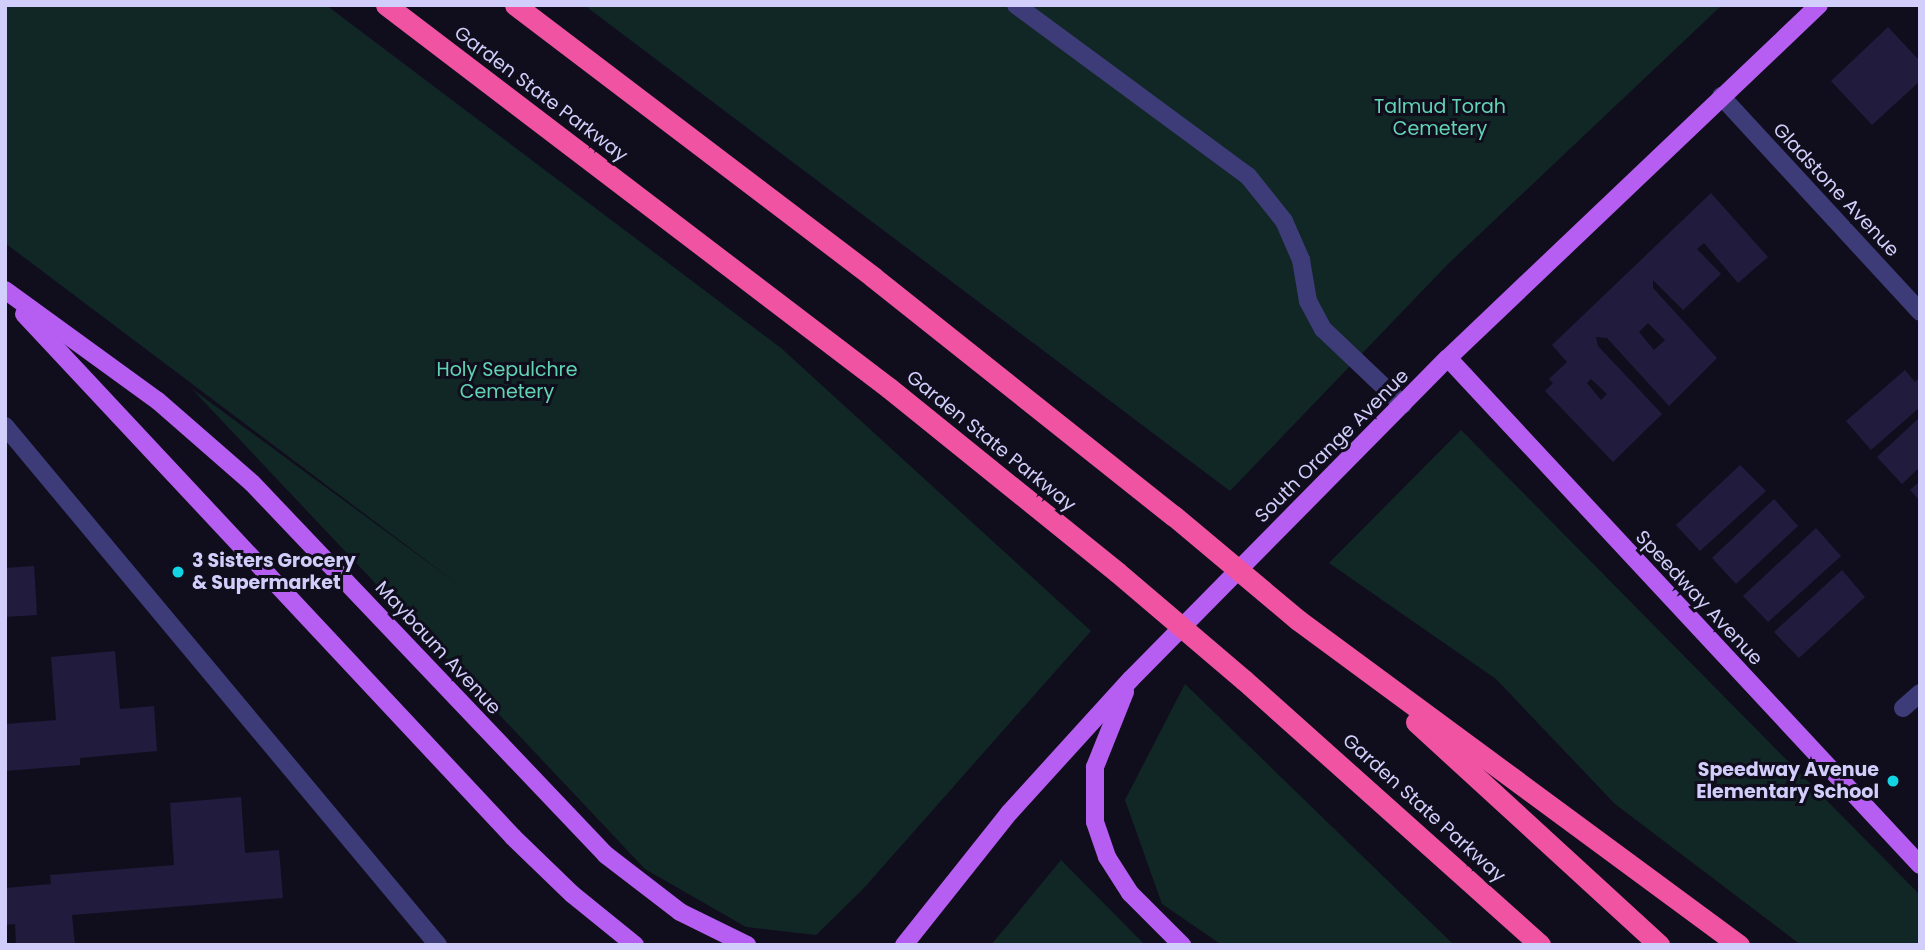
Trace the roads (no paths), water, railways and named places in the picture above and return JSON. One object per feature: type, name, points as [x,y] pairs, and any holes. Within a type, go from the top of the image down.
[{"type":"highway","name":"Garden State Parkway","points":[[386,5],[878,380],[1117,572],[1244,680],[1540,945]]},
{"type":"highway","points":[[515,5],[893,292],[1174,516],[1489,786],[1659,945]]},
{"type":"highway","points":[[1298,620],[1739,945]]},
{"type":"main road","name":"South Orange Avenue","points":[[904,945],[1009,813],[1130,679],[1448,358],[1819,5]]},
{"type":"main road","name":"Maybaum Avenue","points":[[5,292],[513,837],[572,894],[635,945]]},
{"type":"main road","name":"Maybaum Avenue","points":[[5,292],[158,401],[252,483],[568,818],[624,870],[680,912],[747,945]]},
{"type":"main road","name":"Speedway Avenue","points":[[1448,358],[1920,865]]},
{"type":"main road","points":[[1130,679],[1095,766],[1095,822],[1107,857],[1130,893],[1182,945]]},
{"type":"street","points":[[1016,5],[1248,176],[1284,221],[1301,260],[1308,301],[1323,329],[1403,405]]},
{"type":"street","name":"Gladstone Avenue","points":[[1721,96],[1920,312]]},
{"type":"street","points":[[5,426],[438,945]]},
{"type":"street","points":[[1903,708],[1920,693]]},
{"type":"place","name":"3 Sisters Grocery & Supermarket","points":[[178,572]]},
{"type":"place","name":"Speedway Avenue Elementary School","points":[[1893,781]]},
{"type":"park label","name":"Talmud Torah Cemetery","points":[[1440,118]]},
{"type":"park label","name":"Holy Sepulchre Cemetery","points":[[507,381]]}]
